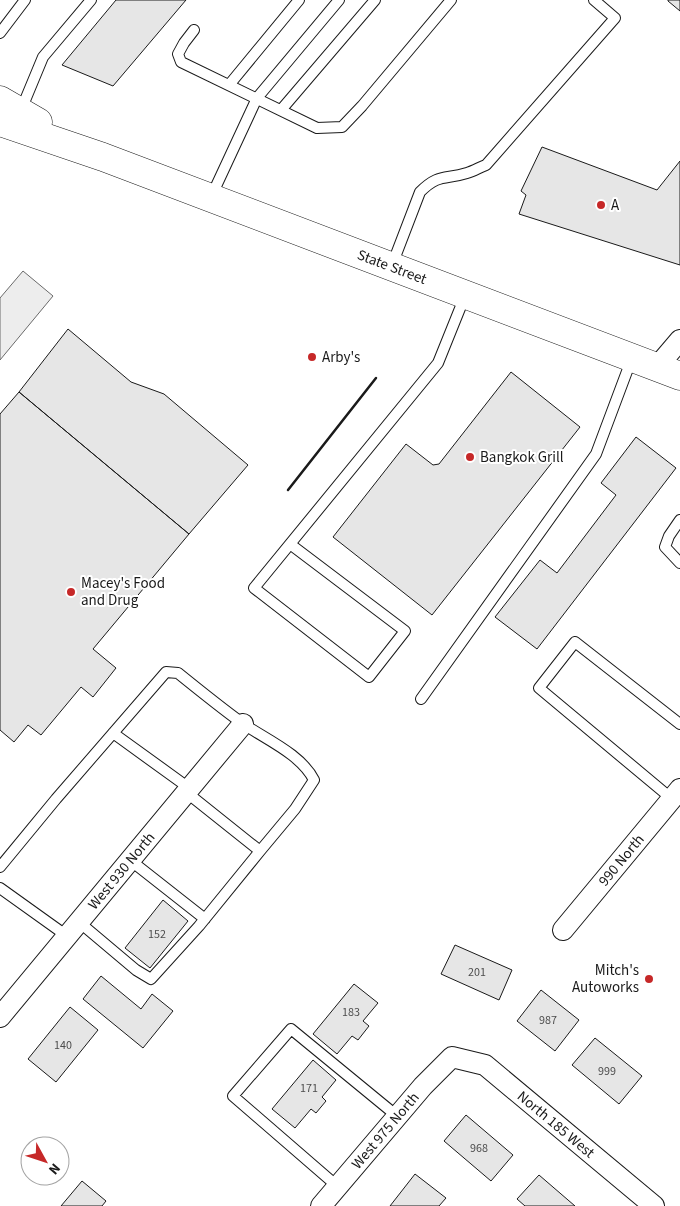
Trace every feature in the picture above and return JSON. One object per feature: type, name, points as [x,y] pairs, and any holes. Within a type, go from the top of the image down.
[{"type":"main road","name":"State Street","points":[[7,111],[103,157],[669,372]]},
{"type":"street","points":[[669,372],[680,340]]},
{"type":"street","name":"West 930 North","points":[[0,1017],[243,724]]},
{"type":"street","name":"990 North","points":[[563,930],[676,794]]},
{"type":"street","name":"West 975 North","points":[[321,1206],[423,1086],[452,1057]]},
{"type":"street","name":"North 185 West","points":[[452,1057],[484,1065],[654,1206]]},
{"type":"lane","points":[[0,33],[26,0]]},
{"type":"lane","points":[[7,111],[43,57],[91,0]]},
{"type":"lane","points":[[229,85],[299,0]]},
{"type":"lane","points":[[211,198],[257,98],[339,0]]},
{"type":"lane","points":[[281,110],[376,0]]},
{"type":"lane","points":[[194,30],[178,54],[181,62],[317,128],[342,127],[451,0]]},
{"type":"lane","points":[[392,266],[420,192],[428,184],[442,177],[467,173],[486,165],[615,18],[594,0]]},
{"type":"lane","points":[[290,544],[405,631],[368,677],[254,588],[438,363],[466,295]]},
{"type":"lane","points":[[421,699],[596,454],[632,358]]},
{"type":"lane","points":[[680,520],[668,536],[665,547],[680,563]]},
{"type":"lane","points":[[676,794],[539,688],[575,642],[680,724]]},
{"type":"lane","points":[[0,867],[166,672],[178,673],[243,724],[279,746],[309,770],[314,780],[295,809],[205,919],[151,978],[73,929],[0,888]]},
{"type":"lane","points":[[113,733],[188,790],[260,851]]},
{"type":"lane","points":[[130,860],[205,919]]},
{"type":"lane","points":[[337,1186],[233,1096],[291,1029],[397,1116]]},
{"type":"shaded area","points":[[23,271],[53,296],[0,360],[0,298]]},
{"type":"building","points":[[116,0],[186,0],[113,86],[62,65]]},
{"type":"building","points":[[680,0],[680,11],[668,1]]},
{"type":"building","name":"A","points":[[542,147],[657,190],[680,161],[680,265],[519,214],[526,195],[521,191]]},
{"type":"building","points":[[68,329],[131,382],[164,394],[248,465],[189,534],[19,392]]},
{"type":"building","points":[[511,372],[580,427],[432,615],[333,537],[406,444],[433,465],[439,464]]},
{"type":"building","name":"Macey's Food and Drug","points":[[19,392],[189,534],[93,649],[116,668],[93,697],[81,687],[41,735],[28,725],[14,742],[0,730],[0,414]]},
{"type":"building","points":[[636,437],[676,468],[537,649],[495,617],[540,560],[557,573],[616,495],[601,483]]},
{"type":"building","points":[[163,900],[188,921],[150,968],[125,948]]},
{"type":"building","points":[[455,945],[512,970],[499,1000],[441,974]]},
{"type":"building","points":[[101,976],[141,1009],[152,994],[173,1011],[143,1048],[83,999]]},
{"type":"building","points":[[354,984],[378,1003],[363,1021],[369,1026],[358,1040],[352,1036],[337,1054],[313,1034]]},
{"type":"building","points":[[541,990],[579,1020],[555,1051],[517,1021]]},
{"type":"building","points":[[70,1007],[98,1030],[56,1082],[28,1059]]},
{"type":"building","points":[[595,1038],[642,1076],[619,1104],[572,1065]]},
{"type":"building","points":[[313,1060],[336,1080],[322,1097],[326,1101],[316,1113],[311,1109],[295,1128],[272,1109]]},
{"type":"building","points":[[466,1115],[513,1155],[491,1181],[444,1141]]},
{"type":"building","points":[[415,1174],[446,1198],[439,1206],[390,1206]]},
{"type":"building","points":[[539,1175],[575,1206],[525,1206],[517,1199]]},
{"type":"building","points":[[82,1181],[106,1201],[102,1206],[61,1206]]},
{"type":"wall","points":[[288,490],[376,378]]},
{"type":"place","name":"A","points":[[601,205]]},
{"type":"place","name":"Arby's","points":[[312,357]]},
{"type":"place","name":"Bangkok Grill","points":[[470,457]]},
{"type":"place","name":"Macey's Food and Drug","points":[[71,592]]},
{"type":"place","name":"Mitch's Autoworks","points":[[649,979]]}]
